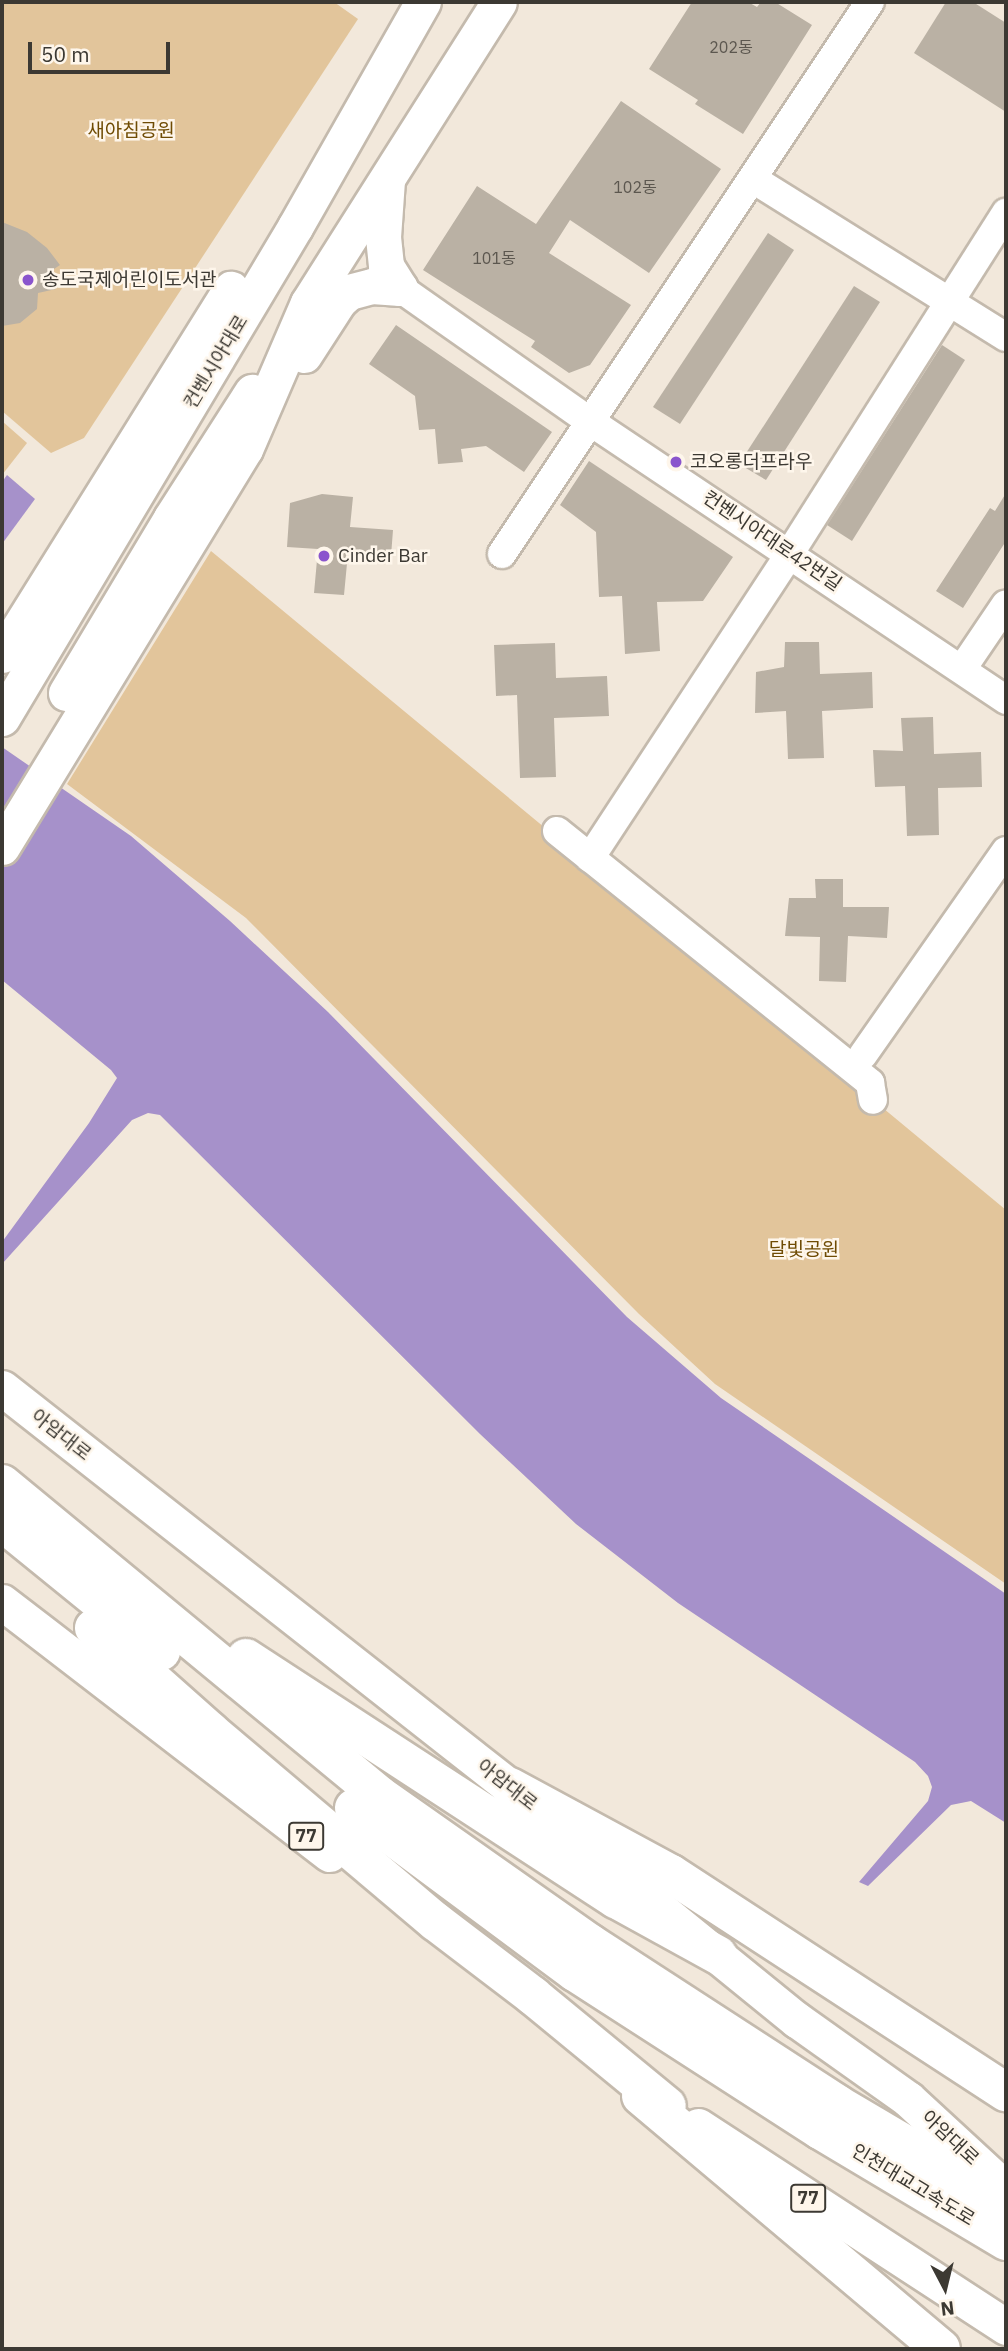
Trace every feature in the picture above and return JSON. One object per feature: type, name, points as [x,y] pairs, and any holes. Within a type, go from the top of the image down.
[{"type":"highway","points":[[2,1484],[379,1795],[591,1944],[829,2117]]},
{"type":"highway","points":[[40,1516],[281,1682],[616,1899],[718,1955]]},
{"type":"highway","points":[[2,1522],[388,1834],[575,1972],[829,2117]]},
{"type":"highway","points":[[2,1529],[84,1619],[211,1732],[436,1922],[533,1996],[667,2106]]},
{"type":"highway","points":[[510,1787],[671,1874],[1006,2092]]},
{"type":"highway","points":[[610,2070],[941,2349]]},
{"type":"highway","name":"인천대교고속도로","points":[[829,2117],[1006,2204]]},
{"type":"highway","name":"인천대교고속도로","points":[[829,2117],[1006,2241]]},
{"type":"main road","name":"컨벤시아대로","points":[[2,718],[125,487],[421,2]]},
{"type":"main road","points":[[2,847],[42,757],[181,526],[308,303],[499,2]]},
{"type":"main road","points":[[388,175],[383,237],[386,266],[400,288]]},
{"type":"main road","points":[[181,526],[245,449],[339,301],[349,292],[372,286],[400,288]]},
{"type":"main road","points":[[245,449],[308,303]]},
{"type":"main road","name":"컨벤시아대로","points":[[2,655],[125,487]]},
{"type":"main road","points":[[2,801],[42,757]]},
{"type":"main road","name":"아암대로","points":[[2,1388],[510,1787],[797,2020],[908,2099],[1006,2189]]},
{"type":"main road","points":[[2,1412],[48,1424]]},
{"type":"main road","name":"77","points":[[2,1602],[610,2070],[1006,2327]]},
{"type":"street","points":[[502,554],[870,2]]},
{"type":"street","points":[[753,179],[1006,337]]},
{"type":"street","points":[[590,858],[790,553],[1006,213]]},
{"type":"street","name":"컨벤시아대로42번길","points":[[400,288],[591,422],[1006,700]]},
{"type":"street","points":[[962,669],[1006,604]]},
{"type":"street","points":[[557,831],[870,1083],[873,1100]]},
{"type":"street","points":[[863,1055],[1006,851]]},
{"type":"green space","name":"새아침공원","points":[[2,2],[334,2],[358,19],[84,438],[51,453],[2,411]]},
{"type":"green space","points":[[2,421],[27,443],[2,475]]},
{"type":"green space","name":"달빛공원","points":[[211,551],[1006,1210],[1006,1584],[715,1384],[639,1314],[246,918],[67,784]]},
{"type":"shaded area","points":[[7,475],[35,499],[2,544],[2,482]]},
{"type":"shaded area","points":[[2,747],[131,836],[230,921],[328,1012],[627,1317],[721,1398],[1006,1594],[1006,1823],[971,1801],[951,1805],[868,1886],[859,1882],[928,1801],[932,1787],[928,1776],[915,1762],[678,1603],[576,1524],[480,1434],[160,1115],[148,1113],[132,1120],[2,1264],[2,1242],[89,1123],[117,1078],[111,1070],[2,980]]},
{"type":"building","points":[[692,2],[748,2],[757,7],[761,2],[775,2],[812,25],[743,134],[695,104],[698,100],[649,69]]},
{"type":"building","points":[[946,2],[973,2],[1006,23],[1006,112],[914,53]]},
{"type":"building","points":[[621,101],[721,169],[649,273],[570,220],[549,253],[631,305],[590,365],[569,373],[531,347],[535,341],[423,270],[477,186],[536,224]]},
{"type":"building","name":"송도국제어린이도서관","points":[[2,222],[27,232],[47,248],[60,265],[51,271],[56,289],[38,293],[37,309],[20,323],[2,326]]},
{"type":"building","points":[[768,233],[794,250],[680,424],[653,407]]},
{"type":"building","points":[[854,286],[880,302],[766,480],[739,464]]},
{"type":"building","points":[[396,325],[552,432],[524,472],[486,446],[461,449],[463,462],[438,464],[435,429],[419,430],[415,396],[369,364]]},
{"type":"building","points":[[942,345],[965,360],[852,541],[827,525]]},
{"type":"building","points":[[589,461],[733,557],[703,601],[657,602],[660,651],[625,654],[622,596],[599,597],[596,532],[560,505]]},
{"type":"building","points":[[1006,493],[1006,541],[963,608],[936,591],[990,508],[995,511]]},
{"type":"building","points":[[322,494],[353,497],[350,527],[393,530],[391,556],[348,553],[344,595],[314,593],[318,549],[287,547],[290,503]]},
{"type":"building","points":[[785,642],[819,642],[820,674],[872,672],[873,708],[822,711],[824,758],[788,759],[786,711],[755,713],[756,672],[784,667]]},
{"type":"building","points":[[555,643],[556,678],[607,676],[609,716],[554,718],[556,777],[520,778],[517,695],[496,696],[494,645]]},
{"type":"building","points":[[933,717],[934,754],[981,752],[982,787],[938,788],[939,835],[907,836],[905,786],[875,787],[873,750],[903,751],[901,718]]},
{"type":"building","points":[[815,879],[843,879],[843,907],[889,907],[887,938],[848,936],[846,982],[819,981],[820,937],[785,936],[789,898],[816,898]]},
{"type":"place","name":"송도국제어린이도서관","points":[[28,280]]},
{"type":"place","name":"코오롱더프라우","points":[[676,462]]},
{"type":"place","name":"Cinder Bar","points":[[324,556]]}]
